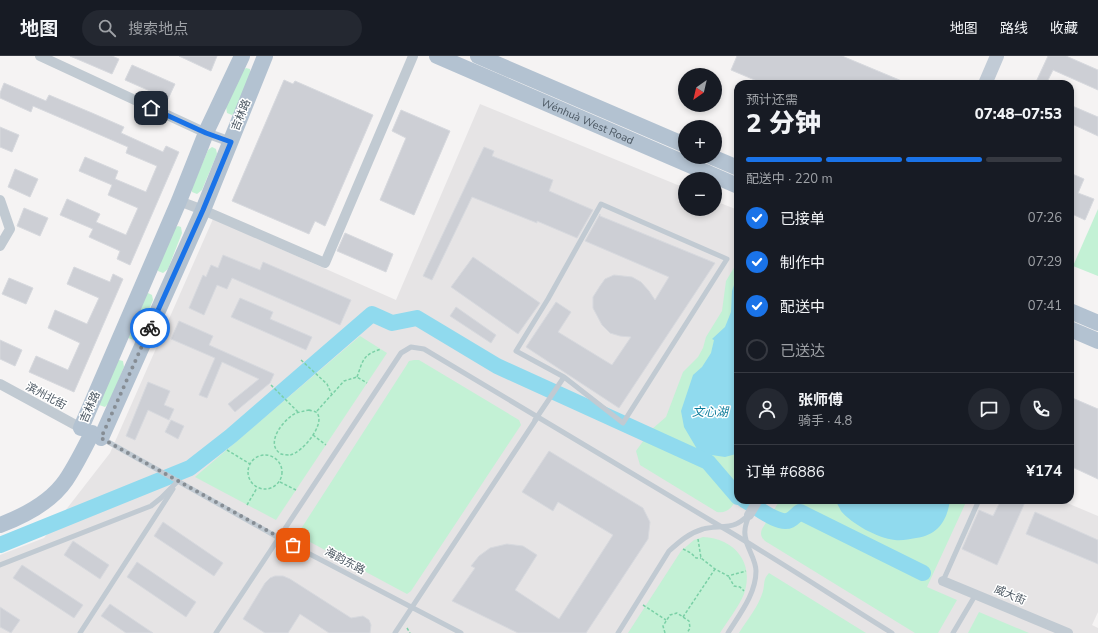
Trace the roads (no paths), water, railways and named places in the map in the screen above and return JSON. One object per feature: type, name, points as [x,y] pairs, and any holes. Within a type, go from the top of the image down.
[{"type":"main road","name":"吉林路","points":[[91,433],[206,133],[242,56]]},
{"type":"main road","name":"吉林路","points":[[0,525],[16,519],[46,501],[65,481],[91,433],[203,210],[266,56]]},
{"type":"main road","name":"Wénhuà West Road","points":[[437,56],[734,184]]},
{"type":"main road","name":"Wénhuà West Road","points":[[478,56],[678,142]]},
{"type":"main road","points":[[987,80],[997,56]]},
{"type":"main road","points":[[722,161],[734,166]]},
{"type":"main road","points":[[1074,313],[1098,323]]},
{"type":"main road","points":[[1074,331],[1098,341]]},
{"type":"street","points":[[40,56],[206,133],[231,142]]},
{"type":"street","points":[[179,201],[325,263],[413,56]]},
{"type":"street","points":[[0,200],[10,229],[0,246]]},
{"type":"street","name":"滨州北街","points":[[0,384],[91,433]]},
{"type":"street","points":[[749,515],[756,504]]},
{"type":"street","name":"威大街","points":[[943,581],[1068,633]]},
{"type":"lane","points":[[601,204],[727,259],[622,423],[564,377],[516,351],[548,299],[601,204]]},
{"type":"lane","points":[[216,633],[401,354],[411,347],[424,349],[536,418],[721,526],[892,633]]},
{"type":"lane","points":[[395,633],[564,377]]},
{"type":"lane","name":"海韵东路","points":[[91,433],[280,538],[461,633]]},
{"type":"lane","points":[[0,565],[151,506],[178,481]]},
{"type":"lane","points":[[80,633],[178,481]]},
{"type":"lane","points":[[943,581],[977,504]]},
{"type":"lane","points":[[618,633],[669,551],[684,538],[704,528],[736,524],[749,515]]},
{"type":"lane","points":[[728,633],[751,595],[756,572],[754,559],[747,543],[744,530],[749,515]]},
{"type":"lane","points":[[704,528],[722,530],[735,535],[754,559]]},
{"type":"lane","points":[[952,633],[976,594]]},
{"type":"water","name":"文心湖","points":[[734,285],[734,455],[725,457],[705,454],[697,449],[684,427],[681,411],[693,375],[702,367],[711,353],[714,340],[712,339],[725,327],[731,312],[732,291]]},
{"type":"water","points":[[837,504],[950,504],[944,520],[936,530],[924,536],[900,540],[888,539],[865,530],[841,511]]},
{"type":"waterway","points":[[0,545],[190,468],[231,436],[372,314],[392,323],[417,318],[497,366],[708,462],[734,492]]},
{"type":"waterway","points":[[751,504],[773,518],[785,521],[790,520],[800,512],[923,573]]}]
